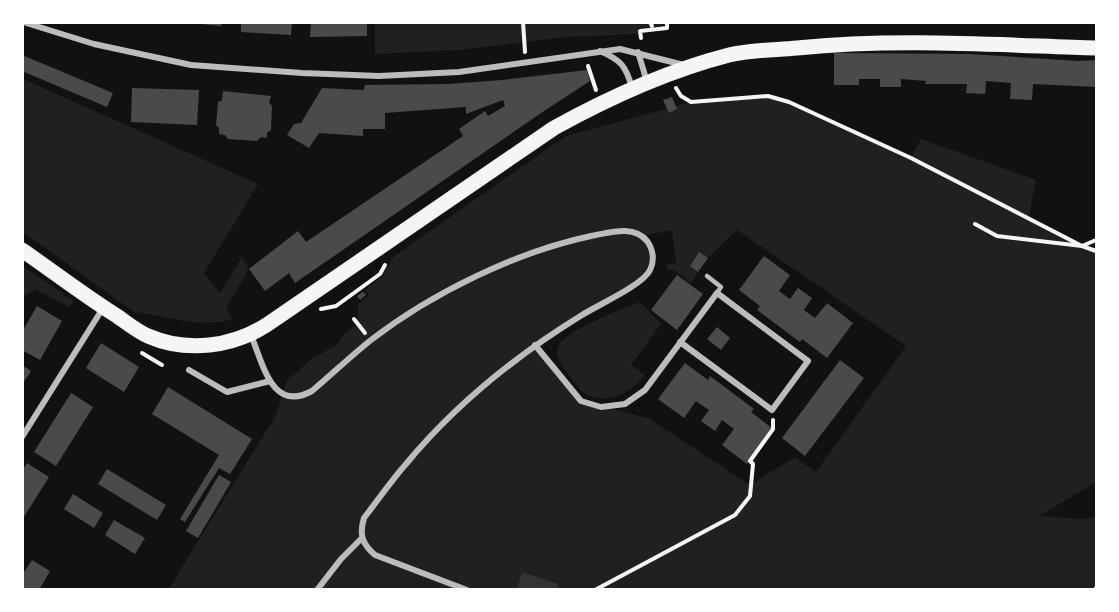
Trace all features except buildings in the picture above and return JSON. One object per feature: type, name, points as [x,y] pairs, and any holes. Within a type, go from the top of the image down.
[{"type":"main road","points":[[22,250],[148,336],[181,345],[216,345],[251,335],[554,128],[601,102],[639,85],[690,67],[732,54],[829,45],[942,44],[1096,48]]},
{"type":"street","points":[[22,22],[126,52],[191,65],[302,73],[379,76],[459,72],[621,49],[690,67]]},
{"type":"street","points":[[599,51],[616,58],[639,85]]},
{"type":"street","points":[[638,52],[639,85]]},
{"type":"street","points":[[251,335],[270,381],[277,391],[288,397],[301,397],[312,391],[371,340],[405,316],[488,269],[577,239],[621,230],[633,231],[643,236],[651,246],[653,259],[650,271],[642,280],[535,345],[489,381],[406,463],[364,518],[361,528],[362,538],[367,548],[375,555],[467,590]]},
{"type":"street","points":[[535,345],[581,401],[601,407],[625,404],[645,390],[680,342],[717,293],[808,361],[772,410],[680,342]]},
{"type":"street","points":[[22,437],[103,307]]},
{"type":"street","points":[[189,370],[227,392],[270,381]]},
{"type":"street","points":[[317,590],[340,559],[362,538]]},
{"type":"lane","points":[[707,276],[721,287],[717,293]]},
{"type":"path","points":[[523,22],[525,62]]},
{"type":"path","points":[[641,38],[640,31],[667,27],[667,22]]},
{"type":"path","points":[[589,68],[594,85]]},
{"type":"path","points":[[674,85],[681,96],[691,102],[768,96],[789,102],[901,153],[1082,246]]},
{"type":"path","points":[[975,224],[997,236],[1082,246],[1096,250]]},
{"type":"path","points":[[1082,246],[1096,240]]},
{"type":"path","points":[[595,590],[735,515],[750,496],[753,464],[750,461],[773,429],[772,410]]},
{"type":"shaded area","points":[[375,23],[663,23],[663,25],[638,28],[638,34],[566,37],[460,50],[375,54]]},
{"type":"shaded area","points":[[23,79],[258,184],[204,273],[220,293],[242,257],[249,269],[226,308],[233,319],[208,323],[134,312],[23,232]]},
{"type":"shaded area","points":[[768,96],[789,102],[911,158],[921,139],[1036,180],[1028,219],[1096,251],[1096,482],[1039,516],[1084,519],[1096,517],[1096,589],[557,590],[558,585],[522,572],[517,590],[168,590],[276,415],[286,382],[310,360],[339,343],[343,335],[358,323],[358,304],[369,295],[365,290],[383,276],[394,256],[566,136],[691,102]],"holes":[[[672,230],[676,263],[667,264],[667,269],[675,271],[691,283],[698,272],[690,265],[699,253],[708,258],[737,230],[906,346],[816,472],[795,457],[750,485],[648,418],[581,401],[535,346],[642,281],[653,259],[643,236]]]},
{"type":"shaded area","points":[[23,266],[74,301],[69,307],[35,289],[23,297]]},
{"type":"shaded area","points":[[640,302],[661,324],[631,365],[645,375],[633,387],[618,396],[601,399],[584,393],[560,362],[557,353],[560,344],[587,325]]},
{"type":"shaded area","points":[[522,572],[558,584],[557,589],[517,589]]}]
